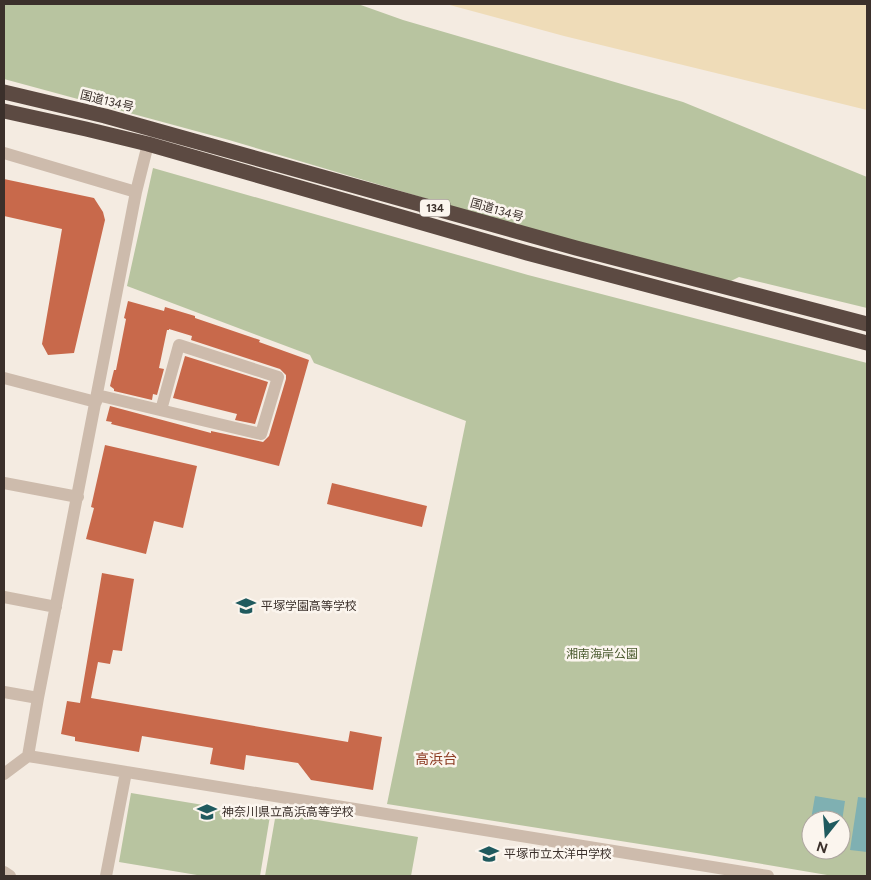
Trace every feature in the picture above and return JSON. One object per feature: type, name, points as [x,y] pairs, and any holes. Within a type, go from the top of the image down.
[{"type":"highway","name":"国道134号","points":[[4,92],[105,116],[567,245],[867,324]]},
{"type":"highway","name":"134","points":[[4,111],[148,144],[536,256],[867,342]]},
{"type":"street","points":[[4,774],[28,756],[136,192],[148,144]]},
{"type":"street","points":[[4,153],[136,192]]},
{"type":"street","points":[[4,378],[97,399],[161,410],[261,434],[278,377],[178,345],[161,410]]},
{"type":"street","points":[[4,483],[78,497]]},
{"type":"street","points":[[4,597],[56,607]]},
{"type":"street","points":[[4,692],[38,698]]},
{"type":"street","points":[[28,756],[700,871],[768,876]]},
{"type":"street","points":[[106,876],[126,772]]},
{"type":"street","points":[[4,872],[10,876]]},
{"type":"green space","points":[[4,4],[358,4],[403,20],[683,102],[867,177],[867,308],[739,277],[721,286],[229,140],[4,79]]},
{"type":"green space","name":"湘南海岸公園","points":[[153,168],[528,275],[867,363],[867,876],[833,876],[387,804],[466,421],[314,363],[310,355],[127,286]]},
{"type":"green space","points":[[131,793],[270,816],[260,876],[203,876],[119,862]]},
{"type":"green space","points":[[276,813],[418,837],[411,876],[265,876]]},
{"type":"sand","points":[[446,4],[867,4],[867,110],[564,36]]},
{"type":"water","points":[[815,796],[845,801],[844,810],[813,810]]},
{"type":"water","points":[[858,797],[867,798],[867,852],[851,850]]},
{"type":"building","points":[[4,179],[94,198],[103,212],[105,220],[74,353],[48,355],[42,344],[62,229],[4,216]]},
{"type":"building","points":[[128,301],[164,311],[165,307],[195,316],[195,318],[260,340],[259,342],[309,360],[279,466],[111,424],[112,422],[106,421],[110,406],[211,433],[211,431],[263,442],[269,436],[286,379],[286,375],[280,369],[191,340],[192,336],[169,329],[167,330],[159,368],[164,369],[157,395],[153,394],[152,400],[114,391],[110,386],[114,370],[116,370]]},
{"type":"building","points":[[185,356],[268,382],[255,424],[235,420],[237,414],[173,398]]},
{"type":"building","points":[[105,445],[197,466],[183,528],[154,521],[146,554],[86,539],[94,508],[91,507]]},
{"type":"building","points":[[332,483],[427,506],[422,527],[327,504]]},
{"type":"building","points":[[102,573],[134,579],[122,651],[113,650],[110,664],[98,662],[91,698],[348,742],[350,731],[382,737],[373,790],[311,780],[298,763],[246,755],[244,770],[210,764],[213,748],[142,736],[139,752],[75,741],[75,737],[61,734],[67,701],[80,703]]},
{"type":"place","name":"平塚学園高等学校","points":[[246,606]]},
{"type":"place","name":"神奈川県立高浜高等学校","points":[[207,812]]},
{"type":"place","name":"平塚市立太洋中学校","points":[[489,854]]},
{"type":"district","name":"高浜台","points":[[436,759]]}]
